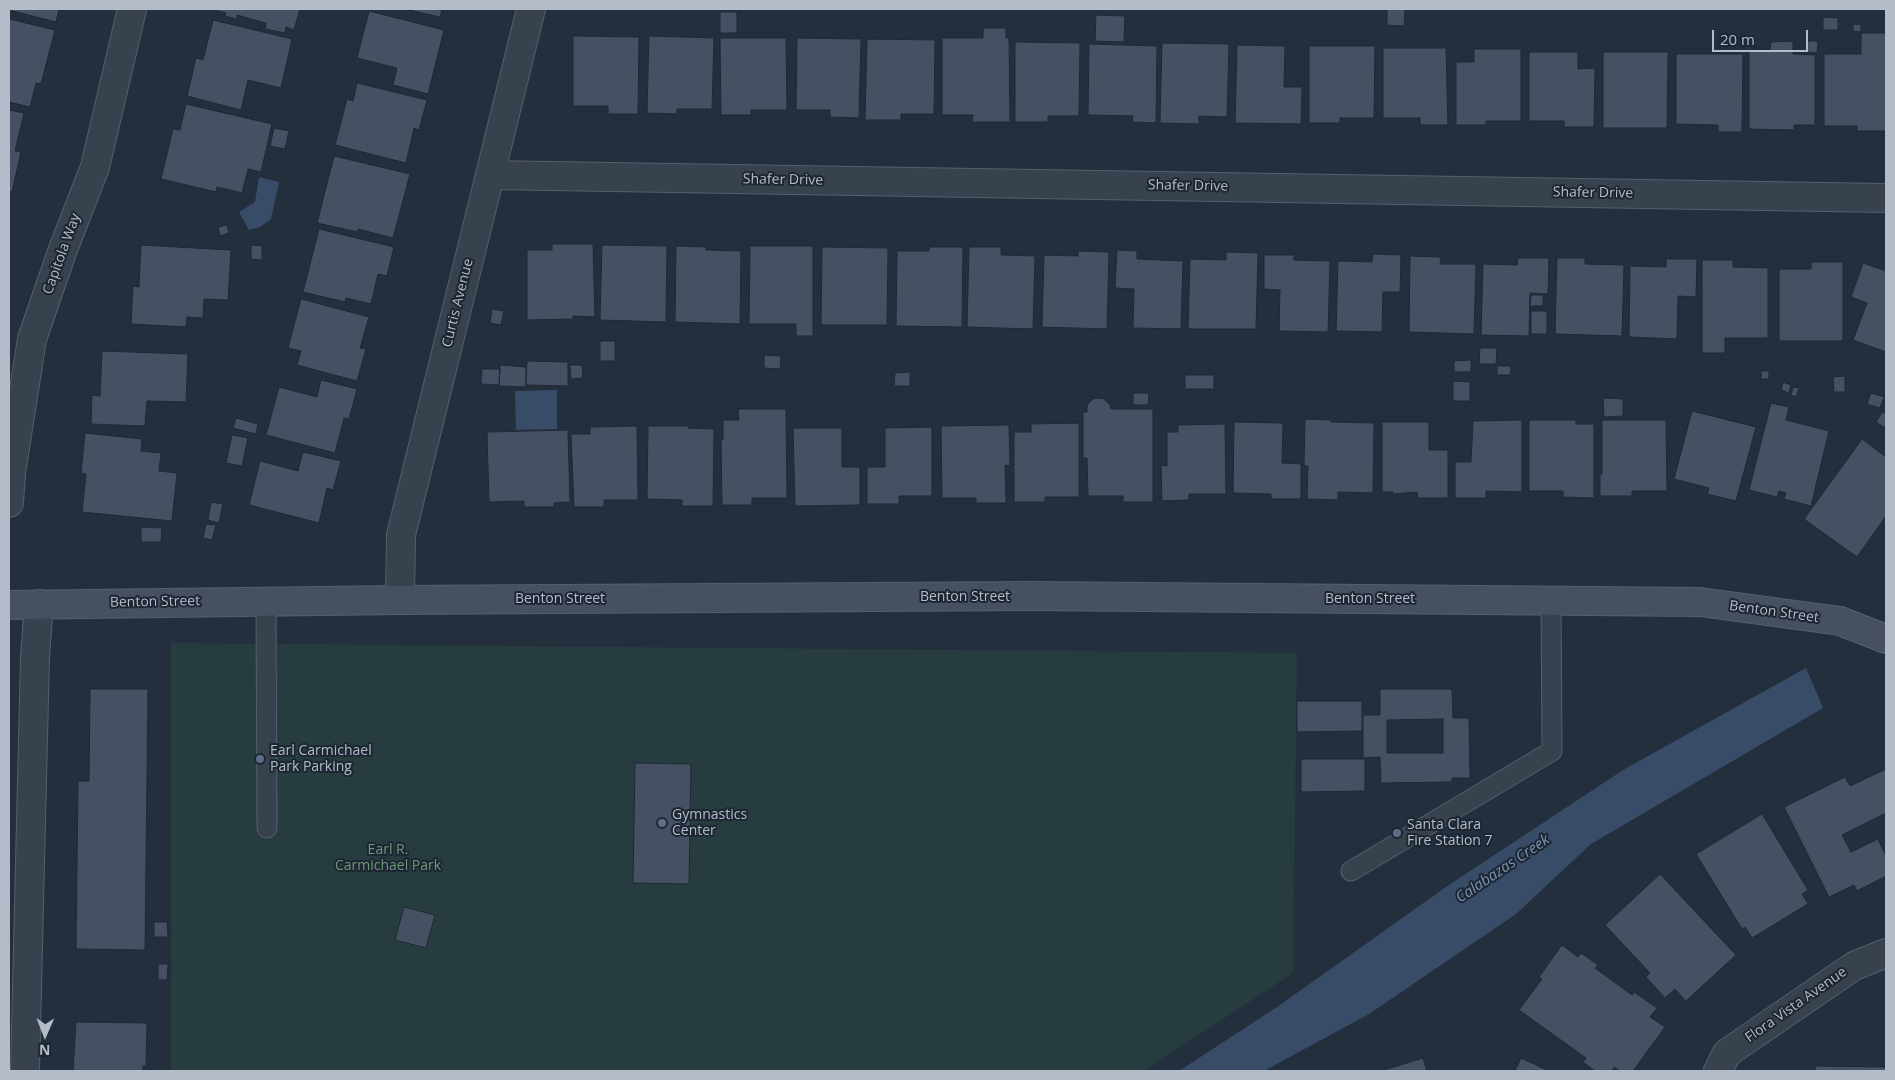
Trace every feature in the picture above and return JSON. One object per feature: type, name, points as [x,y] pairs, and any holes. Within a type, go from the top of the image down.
[{"type":"main road","name":"Benton Street","points":[[9,605],[266,601],[1032,596],[1700,602],[1840,620],[1886,639]]},
{"type":"street","name":"Capitola Way","points":[[9,503],[11,473],[32,339],[62,252],[95,167],[132,9]]},
{"type":"street","name":"Curtis Avenue","points":[[400,600],[401,534],[531,9]]},
{"type":"street","name":"Shafer Drive","points":[[490,175],[1886,198]]},
{"type":"street","points":[[25,1071],[35,656],[39,604]]},
{"type":"street","name":"Flora Vista Avenue","points":[[1718,1071],[1727,1053],[1854,966],[1886,953]]},
{"type":"lane","points":[[1351,871],[1552,751],[1551,600]]},
{"type":"lane","points":[[266,601],[267,828]]},
{"type":"green space","name":"Earl R. Carmichael Park","points":[[171,643],[1297,653],[1293,973],[1144,1071],[171,1071]]},
{"type":"water","points":[[259,177],[279,182],[271,219],[260,227],[249,230],[239,212],[255,202]]},
{"type":"water","points":[[557,390],[557,429],[516,430],[515,391]]},
{"type":"water","name":"Calabazas Creek","points":[[1806,668],[1823,708],[1591,844],[1516,914],[1369,1014],[1264,1071],[1179,1071],[1277,1007],[1446,887],[1623,770]]},
{"type":"building","points":[[9,9],[59,9],[56,22]]},
{"type":"building","points":[[210,9],[300,9],[294,30],[286,27],[285,33],[265,29],[266,23],[237,15],[237,19],[225,16],[226,13]]},
{"type":"building","points":[[405,9],[442,9],[440,17]]},
{"type":"building","points":[[1387,9],[1405,9],[1404,26],[1387,25]]},
{"type":"building","points":[[369,11],[444,30],[428,94],[393,85],[397,68],[357,58]]},
{"type":"building","points":[[720,12],[737,12],[737,33],[720,33]]},
{"type":"building","points":[[1096,15],[1125,16],[1124,42],[1095,41]]},
{"type":"building","points":[[1823,17],[1838,18],[1838,30],[1823,30]]},
{"type":"building","points":[[9,19],[55,30],[41,84],[36,83],[30,107],[9,102]]},
{"type":"building","points":[[213,20],[292,39],[281,88],[248,80],[241,110],[187,96],[196,58],[203,60]]},
{"type":"building","points":[[1853,24],[1861,25],[1861,32],[1853,31]]},
{"type":"building","points":[[983,28],[1006,28],[1006,38],[1009,38],[1010,122],[972,122],[973,115],[942,115],[942,38],[983,38]]},
{"type":"building","points":[[1861,33],[1886,33],[1886,131],[1857,131],[1857,126],[1824,126],[1824,54],[1861,54]]},
{"type":"building","points":[[573,36],[639,37],[638,114],[608,114],[608,106],[573,106]]},
{"type":"building","points":[[649,36],[714,38],[712,109],[677,109],[677,114],[647,113]]},
{"type":"building","points":[[720,38],[786,38],[787,110],[751,110],[751,115],[721,115]]},
{"type":"building","points":[[797,38],[861,39],[859,118],[830,117],[830,110],[796,110]]},
{"type":"building","points":[[867,39],[935,40],[934,114],[901,114],[901,120],[865,120]]},
{"type":"building","points":[[1793,41],[1793,54],[1815,55],[1815,125],[1794,125],[1794,130],[1749,129],[1749,50],[1770,50],[1771,42]]},
{"type":"building","points":[[1808,41],[1818,41],[1817,53],[1807,52]]},
{"type":"building","points":[[1015,42],[1080,43],[1079,116],[1048,116],[1048,122],[1015,122]]},
{"type":"building","points":[[1162,43],[1229,44],[1227,117],[1199,116],[1199,124],[1160,123]]},
{"type":"building","points":[[1089,44],[1157,46],[1156,123],[1132,122],[1133,116],[1088,115]]},
{"type":"building","points":[[1237,45],[1285,46],[1284,87],[1302,87],[1301,124],[1235,123]]},
{"type":"building","points":[[1309,46],[1375,46],[1374,118],[1340,118],[1340,123],[1309,123]]},
{"type":"building","points":[[1383,48],[1446,48],[1448,125],[1420,125],[1420,118],[1383,118]]},
{"type":"building","points":[[1474,49],[1521,49],[1521,121],[1486,121],[1486,125],[1456,125],[1456,62],[1474,62]]},
{"type":"building","points":[[1529,52],[1578,52],[1578,69],[1595,68],[1594,127],[1564,127],[1564,121],[1529,121]]},
{"type":"building","points":[[1603,52],[1668,52],[1667,128],[1603,128]]},
{"type":"building","points":[[1676,54],[1743,54],[1742,132],[1718,132],[1718,125],[1676,124]]},
{"type":"building","points":[[357,83],[427,100],[419,130],[414,128],[406,163],[335,145],[347,99],[353,101]]},
{"type":"building","points":[[186,104],[272,124],[261,172],[248,169],[242,193],[217,187],[216,192],[161,179],[173,129],[180,130]]},
{"type":"building","points":[[9,110],[24,113],[15,151],[21,152],[12,192],[9,191]]},
{"type":"building","points":[[274,128],[289,131],[285,149],[270,146]]},
{"type":"building","points":[[334,156],[410,174],[393,238],[358,229],[358,232],[317,223]]},
{"type":"building","points":[[227,225],[229,233],[220,236],[218,227]]},
{"type":"building","points":[[319,229],[394,247],[387,276],[378,274],[371,304],[346,298],[345,302],[303,292]]},
{"type":"building","points":[[552,244],[593,244],[595,317],[573,316],[573,319],[527,320],[527,250],[552,250]]},
{"type":"building","points":[[141,245],[231,250],[228,300],[204,299],[203,318],[187,317],[186,327],[131,324],[133,286],[139,287]]},
{"type":"building","points":[[251,245],[262,246],[262,260],[251,259]]},
{"type":"building","points":[[602,245],[667,246],[666,322],[600,320]]},
{"type":"building","points":[[676,246],[706,247],[706,250],[741,251],[740,324],[675,322]]},
{"type":"building","points":[[750,246],[813,246],[813,336],[796,336],[796,324],[749,324]]},
{"type":"building","points":[[822,247],[888,248],[887,325],[821,325]]},
{"type":"building","points":[[929,247],[963,247],[962,327],[896,326],[897,251],[929,251]]},
{"type":"building","points":[[969,247],[1001,247],[1001,255],[1035,256],[1033,329],[967,327]]},
{"type":"building","points":[[1117,250],[1137,251],[1137,259],[1183,261],[1181,329],[1133,328],[1134,289],[1115,288]]},
{"type":"building","points":[[1078,251],[1109,252],[1107,329],[1042,327],[1044,255],[1078,256]]},
{"type":"building","points":[[1226,252],[1258,253],[1256,329],[1188,329],[1190,259],[1226,260]]},
{"type":"building","points":[[1373,254],[1401,255],[1400,292],[1383,292],[1382,332],[1336,331],[1338,261],[1372,262]]},
{"type":"building","points":[[1264,255],[1294,255],[1294,260],[1330,261],[1328,332],[1279,331],[1280,290],[1264,289]]},
{"type":"building","points":[[1410,256],[1441,257],[1440,264],[1476,264],[1474,334],[1409,332]]},
{"type":"building","points":[[1518,258],[1549,258],[1548,294],[1530,293],[1529,336],[1481,335],[1483,264],[1517,265]]},
{"type":"building","points":[[1557,258],[1585,258],[1585,264],[1624,265],[1622,336],[1555,334]]},
{"type":"building","points":[[1666,259],[1697,259],[1696,297],[1678,296],[1677,339],[1629,337],[1630,266],[1666,267]]},
{"type":"building","points":[[1702,260],[1733,260],[1733,267],[1768,268],[1768,338],[1725,338],[1725,353],[1702,353]]},
{"type":"building","points":[[1811,262],[1843,262],[1843,341],[1779,341],[1779,269],[1811,269]]},
{"type":"building","points":[[1863,263],[1886,271],[1886,352],[1853,340],[1867,303],[1851,297]]},
{"type":"building","points":[[1531,295],[1543,295],[1543,306],[1530,306]]},
{"type":"building","points":[[301,299],[369,317],[360,348],[366,349],[357,381],[297,365],[301,351],[288,348]]},
{"type":"building","points":[[492,309],[504,311],[501,325],[490,323]]},
{"type":"building","points":[[1531,311],[1547,311],[1547,334],[1531,334]]},
{"type":"building","points":[[600,341],[615,341],[615,361],[600,361]]},
{"type":"building","points":[[1480,348],[1497,348],[1496,364],[1479,364]]},
{"type":"building","points":[[102,351],[188,354],[186,402],[147,401],[145,426],[91,424],[92,395],[100,396]]},
{"type":"building","points":[[764,355],[781,356],[780,369],[764,368]]},
{"type":"building","points":[[1471,360],[1471,372],[1454,372],[1454,361]]},
{"type":"building","points":[[527,361],[568,362],[568,386],[526,385]]},
{"type":"building","points":[[500,365],[526,367],[526,387],[499,386]]},
{"type":"building","points":[[570,365],[582,365],[583,378],[571,379]]},
{"type":"building","points":[[1497,366],[1511,366],[1510,375],[1497,375]]},
{"type":"building","points":[[482,369],[500,369],[499,385],[481,384]]},
{"type":"building","points":[[1761,371],[1769,371],[1769,379],[1761,379]]},
{"type":"building","points":[[910,372],[910,386],[894,386],[895,373]]},
{"type":"building","points":[[1185,375],[1214,375],[1214,389],[1185,389]]},
{"type":"building","points":[[1845,376],[1845,392],[1834,392],[1833,377]]},
{"type":"building","points":[[321,380],[357,389],[349,419],[344,418],[335,453],[266,435],[279,387],[317,397]]},
{"type":"building","points":[[1453,381],[1470,382],[1470,401],[1453,401]]},
{"type":"building","points":[[1783,382],[1791,385],[1789,393],[1781,390]]},
{"type":"building","points":[[1793,387],[1799,388],[1796,397],[1791,395]]},
{"type":"building","points":[[1133,393],[1149,393],[1148,405],[1133,405]]},
{"type":"building","points":[[1871,393],[1884,397],[1880,408],[1867,404]]},
{"type":"building","points":[[1603,398],[1623,399],[1623,416],[1604,417]]},
{"type":"building","points":[[1093,399],[1104,399],[1111,409],[1153,409],[1153,502],[1123,502],[1123,496],[1088,496],[1087,458],[1083,458],[1083,412],[1087,412],[1087,405]]},
{"type":"building","points":[[1771,403],[1789,407],[1786,420],[1829,431],[1811,506],[1784,499],[1786,493],[1779,491],[1777,497],[1749,490]]},
{"type":"building","points":[[738,409],[786,409],[787,498],[752,498],[752,505],[722,505],[721,440],[723,440],[723,420],[739,420]]},
{"type":"building","points":[[1692,411],[1756,427],[1736,501],[1707,494],[1709,488],[1674,479]]},
{"type":"building","points":[[1882,412],[1886,414],[1885,428],[1876,422]]},
{"type":"building","points":[[236,418],[258,424],[256,434],[233,428]]},
{"type":"building","points":[[1305,419],[1374,423],[1373,493],[1338,492],[1338,500],[1307,499],[1308,466],[1304,466]]},
{"type":"building","points":[[1522,420],[1522,492],[1486,491],[1486,498],[1455,498],[1455,462],[1471,462],[1473,421]]},
{"type":"building","points":[[1529,420],[1576,420],[1576,424],[1594,424],[1594,498],[1563,497],[1563,491],[1529,491]]},
{"type":"building","points":[[1602,420],[1666,420],[1667,491],[1632,491],[1632,496],[1600,496]]},
{"type":"building","points":[[1234,422],[1283,423],[1282,463],[1301,464],[1301,499],[1271,499],[1271,494],[1233,493]]},
{"type":"building","points":[[1382,422],[1429,422],[1429,450],[1448,450],[1448,498],[1418,498],[1417,492],[1393,494],[1393,492],[1382,492]]},
{"type":"building","points":[[1079,423],[1079,497],[1045,497],[1045,502],[1014,502],[1014,432],[1031,432],[1031,424]]},
{"type":"building","points":[[1225,424],[1226,494],[1189,494],[1189,500],[1162,501],[1161,465],[1167,466],[1167,432],[1178,432],[1178,425]]},
{"type":"building","points":[[1009,425],[1010,466],[1005,465],[1006,503],[976,503],[976,498],[942,498],[941,426]]},
{"type":"building","points":[[637,426],[638,500],[604,500],[604,507],[574,507],[571,434],[590,434],[590,427]]},
{"type":"building","points":[[648,426],[688,426],[688,428],[714,429],[713,506],[682,506],[682,500],[647,499]]},
{"type":"building","points":[[932,427],[932,496],[899,496],[899,504],[867,504],[867,467],[885,467],[885,428]]},
{"type":"building","points":[[793,428],[842,428],[842,467],[860,467],[860,505],[795,506]]},
{"type":"building","points":[[568,430],[570,502],[554,503],[554,507],[524,507],[524,501],[489,502],[487,432]]},
{"type":"building","points":[[85,433],[142,439],[141,451],[161,453],[159,471],[177,473],[172,521],[82,512],[86,474],[81,473]]},
{"type":"building","points":[[232,435],[248,438],[242,466],[226,463]]},
{"type":"building","points":[[1862,439],[1886,457],[1886,516],[1857,557],[1804,519]]},
{"type":"building","points":[[303,452],[341,461],[333,490],[327,488],[319,523],[249,505],[260,461],[298,471]]},
{"type":"building","points":[[211,502],[223,504],[219,523],[208,520]]},
{"type":"building","points":[[206,524],[216,525],[212,540],[203,538]]},
{"type":"building","points":[[141,527],[162,528],[161,542],[141,542]]},
{"type":"building","points":[[90,689],[148,689],[145,950],[76,949],[78,781],[89,781]]},
{"type":"building","points":[[1380,689],[1452,689],[1453,718],[1469,718],[1470,778],[1452,778],[1452,782],[1381,783],[1380,757],[1363,758],[1363,715],[1380,715]],"holes":[[[1443,719],[1443,753],[1387,753],[1387,720]]]},
{"type":"building","points":[[1297,701],[1362,701],[1362,731],[1297,732]]},
{"type":"building","points":[[1301,759],[1365,759],[1365,791],[1301,792]]},
{"type":"building","name":"Gymnastics Center","points":[[635,763],[691,764],[689,884],[633,883]]},
{"type":"building","points":[[1886,769],[1886,813],[1842,835],[1851,852],[1878,839],[1886,856],[1886,876],[1857,891],[1854,885],[1829,897],[1784,807],[1845,777],[1850,786]]},
{"type":"building","points":[[1762,814],[1808,890],[1802,894],[1808,904],[1752,938],[1745,927],[1742,929],[1696,854]]},
{"type":"building","points":[[1660,874],[1736,955],[1686,1001],[1675,989],[1665,998],[1646,977],[1650,973],[1605,925]]},
{"type":"building","points":[[404,907],[435,915],[426,948],[395,940]]},
{"type":"building","points":[[154,922],[167,922],[168,937],[154,937]]},
{"type":"building","points":[[1562,945],[1578,957],[1581,953],[1598,965],[1595,968],[1632,995],[1634,992],[1657,1008],[1650,1017],[1665,1027],[1633,1071],[1620,1071],[1614,1067],[1612,1071],[1595,1071],[1583,1062],[1586,1058],[1519,1010],[1542,979],[1539,977]]},
{"type":"building","points":[[158,964],[168,964],[167,980],[158,980]]},
{"type":"building","points":[[76,1022],[147,1023],[146,1066],[143,1066],[143,1071],[73,1071]]},
{"type":"building","points":[[1423,1058],[1427,1071],[1381,1071]]},
{"type":"building","points":[[1521,1058],[1549,1071],[1515,1071]]},
{"type":"building","points":[[1815,1066],[1886,1067],[1886,1071],[1815,1071]]},
{"type":"place","name":"Earl Carmichael Park Parking","points":[[260,759]]},
{"type":"place","name":"Gymnastics Center","points":[[662,823]]},
{"type":"place","name":"Santa Clara Fire Station 7","points":[[1397,833]]}]
